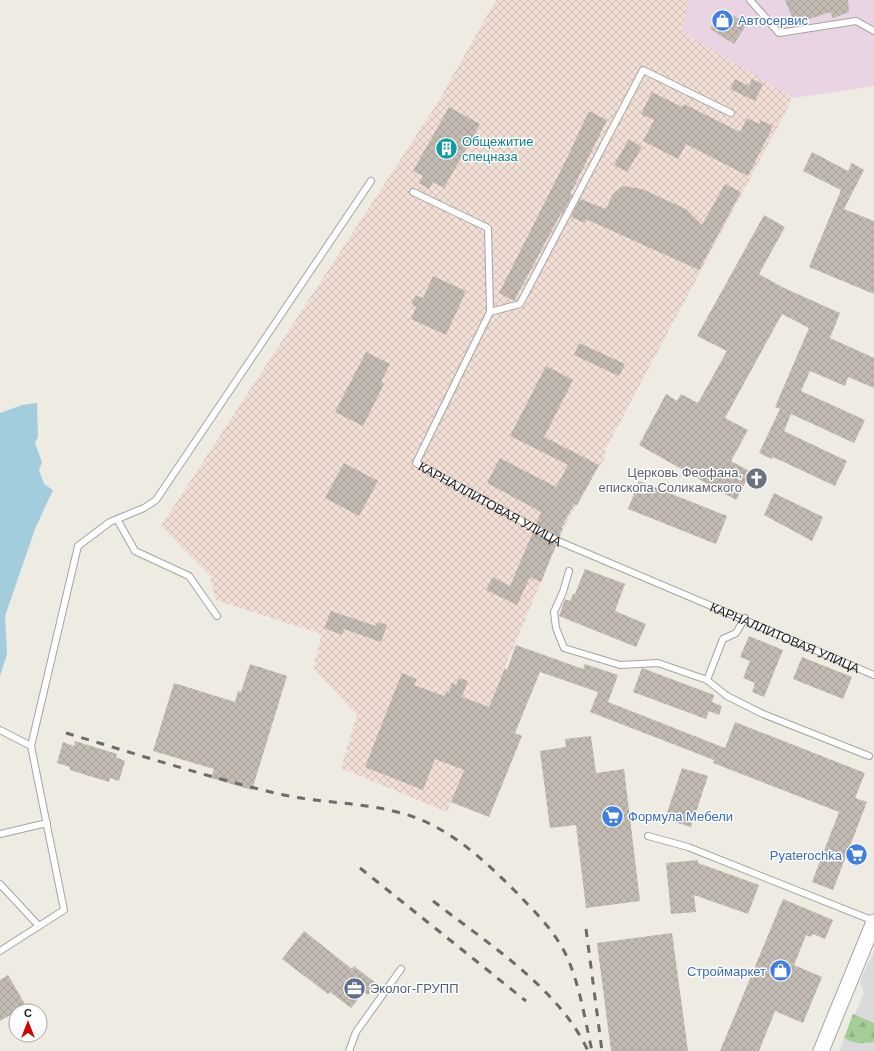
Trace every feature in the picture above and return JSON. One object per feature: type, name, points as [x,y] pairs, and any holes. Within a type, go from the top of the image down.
[{"type":"street","points":[[821,1051],[874,922]]},
{"type":"lane","points":[[750,0],[779,33],[856,21],[874,31]]},
{"type":"lane","points":[[490,312],[520,304],[643,70],[731,113]]},
{"type":"lane","points":[[0,951],[64,910],[31,746],[78,546],[110,522],[144,508],[156,500],[370,181]]},
{"type":"lane","name":"КАРНАЛЛИТОВАЯ УЛИЦА","points":[[413,192],[488,228],[490,312],[416,463],[558,541],[745,618],[874,675]]},
{"type":"lane","points":[[117,519],[135,551],[189,576],[216,616]]},
{"type":"lane","points":[[569,571],[563,592],[554,612],[556,628],[564,648],[620,665],[658,662],[707,680],[727,696],[763,714],[869,756]]},
{"type":"lane","points":[[707,680],[723,639],[736,632],[745,618]]},
{"type":"lane","points":[[0,730],[31,746]]},
{"type":"lane","points":[[0,834],[47,823]]},
{"type":"lane","points":[[648,836],[688,847],[874,922]]},
{"type":"lane","points":[[0,884],[39,926]]},
{"type":"lane","points":[[349,1051],[356,1032],[401,969]]},
{"type":"shaded area","points":[[496,0],[688,0],[682,32],[793,98],[605,450],[605,457],[566,523],[507,662],[447,812],[341,768],[357,715],[313,668],[322,634],[216,600],[210,576],[161,526],[438,102]]},
{"type":"shaded area","points":[[688,0],[874,0],[874,86],[793,98],[682,32]]},
{"type":"shaded area","points":[[874,951],[874,1051],[839,1051],[864,993],[860,981]]},
{"type":"green space","points":[[853,1014],[874,1023],[874,1042],[858,1043],[844,1038]]},
{"type":"water","points":[[37,403],[38,437],[35,443],[42,462],[39,470],[44,484],[53,490],[35,529],[5,616],[7,654],[0,676],[0,413],[22,405]]},
{"type":"building","points":[[785,0],[848,0],[849,12],[833,18],[830,12],[795,24]]},
{"type":"building","points":[[723,9],[747,24],[734,44],[710,29]]},
{"type":"building","points":[[735,79],[749,86],[752,79],[763,84],[755,101],[730,89]]},
{"type":"building","points":[[652,92],[682,107],[684,104],[740,132],[747,118],[759,124],[761,120],[773,126],[748,176],[686,144],[678,159],[643,141],[654,120],[641,114]]},
{"type":"building","name":"Общежитие спецназа","points":[[449,107],[480,124],[444,188],[433,182],[429,189],[419,183],[423,176],[413,171]]},
{"type":"building","points":[[589,111],[607,120],[570,194],[572,195],[563,213],[561,213],[514,301],[499,293]]},
{"type":"building","points":[[629,139],[642,147],[627,172],[614,165]]},
{"type":"building","points":[[812,152],[848,171],[852,163],[864,170],[844,209],[874,221],[874,294],[809,267],[841,190],[803,171]]},
{"type":"building","points":[[725,184],[741,192],[699,270],[586,219],[585,223],[571,217],[580,199],[606,209],[613,194],[623,186],[642,189],[686,209],[702,225]]},
{"type":"building","points":[[764,215],[785,227],[759,274],[784,288],[840,313],[830,338],[874,358],[874,388],[848,377],[845,386],[810,371],[801,391],[865,420],[854,443],[791,414],[784,431],[847,461],[835,486],[773,457],[772,459],[759,453],[780,409],[775,407],[809,328],[782,314],[725,418],[748,430],[731,461],[751,472],[736,500],[639,445],[666,394],[677,401],[681,394],[698,403],[727,351],[697,336]]},
{"type":"building","points":[[433,276],[466,291],[446,335],[411,319],[416,307],[411,304],[416,295],[423,298]]},
{"type":"building","points":[[579,343],[625,364],[619,376],[574,355]]},
{"type":"building","points":[[366,352],[390,364],[381,382],[384,384],[363,426],[335,412]]},
{"type":"building","points":[[546,366],[573,380],[544,437],[599,465],[577,505],[574,504],[561,528],[563,528],[559,537],[536,524],[541,512],[487,483],[500,458],[556,487],[568,465],[510,436]]},
{"type":"building","points":[[344,463],[378,481],[359,516],[325,498]]},
{"type":"building","points":[[639,481],[727,516],[716,544],[628,509]]},
{"type":"building","points":[[774,493],[823,517],[812,541],[764,515]]},
{"type":"building","points":[[533,532],[556,545],[541,582],[530,577],[517,605],[486,590],[493,577],[510,586]]},
{"type":"building","points":[[585,569],[625,584],[615,611],[646,624],[636,647],[559,616],[565,599],[570,601],[573,594],[575,594]]},
{"type":"building","points":[[331,611],[376,626],[378,622],[387,625],[381,642],[344,629],[342,635],[324,628]]},
{"type":"building","points":[[749,636],[783,650],[764,697],[752,692],[755,683],[743,678],[750,661],[740,657]]},
{"type":"building","points":[[516,645],[583,669],[585,664],[618,675],[608,702],[725,748],[735,722],[865,773],[855,798],[867,802],[833,890],[812,882],[839,812],[713,763],[714,760],[590,712],[598,692],[540,672],[515,733],[522,736],[489,817],[451,802],[464,770],[435,759],[423,790],[365,767],[402,673],[417,679],[414,685],[444,696],[447,691],[449,692],[452,683],[456,685],[459,678],[468,681],[462,697],[489,707],[505,668],[507,670]]},
{"type":"building","points":[[802,657],[852,677],[843,699],[793,679]]},
{"type":"building","points":[[250,664],[287,676],[252,790],[211,778],[214,769],[153,751],[174,683],[235,702],[238,691],[241,692]]},
{"type":"building","points":[[642,668],[714,695],[712,702],[722,706],[719,715],[709,711],[706,719],[633,692]]},
{"type":"building","points":[[591,736],[596,773],[624,769],[640,901],[586,908],[576,825],[550,828],[540,751],[566,747],[565,739]]},
{"type":"building","points":[[75,741],[117,754],[116,757],[125,761],[119,781],[110,778],[109,782],[70,770],[70,767],[57,763],[63,742],[74,746]]},
{"type":"building","points":[[682,768],[708,776],[691,827],[665,819]]},
{"type":"building","points":[[698,860],[698,863],[759,885],[748,914],[694,895],[696,912],[671,914],[666,863]]},
{"type":"building","name":"Строймаркет","points":[[783,899],[833,920],[825,939],[813,934],[811,937],[806,935],[794,965],[822,977],[803,1023],[775,1011],[759,1051],[720,1051]]},
{"type":"building","points":[[304,931],[352,969],[354,966],[377,984],[368,995],[364,992],[351,1008],[330,992],[328,994],[282,959]]},
{"type":"building","points":[[672,933],[688,1051],[611,1051],[597,943]]},
{"type":"building","points":[[8,975],[24,1003],[8,1003],[8,1016],[0,1021],[0,980]]},
{"type":"railway","points":[[66,733],[198,773],[279,794],[386,809],[418,818],[449,835],[491,867],[537,914],[557,939],[572,968],[582,1003],[592,1051]]},
{"type":"railway","points":[[360,868],[526,1001]]},
{"type":"railway","points":[[433,901],[498,950],[540,987],[559,1007],[575,1028],[588,1051]]},
{"type":"railway","points":[[586,929],[602,1051]]},
{"type":"place","name":"Автосервис","points":[[723,20]]},
{"type":"place","name":"Общежитие спецназа","points":[[447,148]]},
{"type":"place","name":"Церковь Феофана, епископа Соликамского","points":[[757,479]]},
{"type":"place","name":"Формула Мебели","points":[[613,816]]},
{"type":"place","name":"Pyaterochka","points":[[857,855]]},
{"type":"place","name":"Строймаркет","points":[[781,971]]},
{"type":"place","name":"Эколог-ГРУПП","points":[[354,988]]}]
